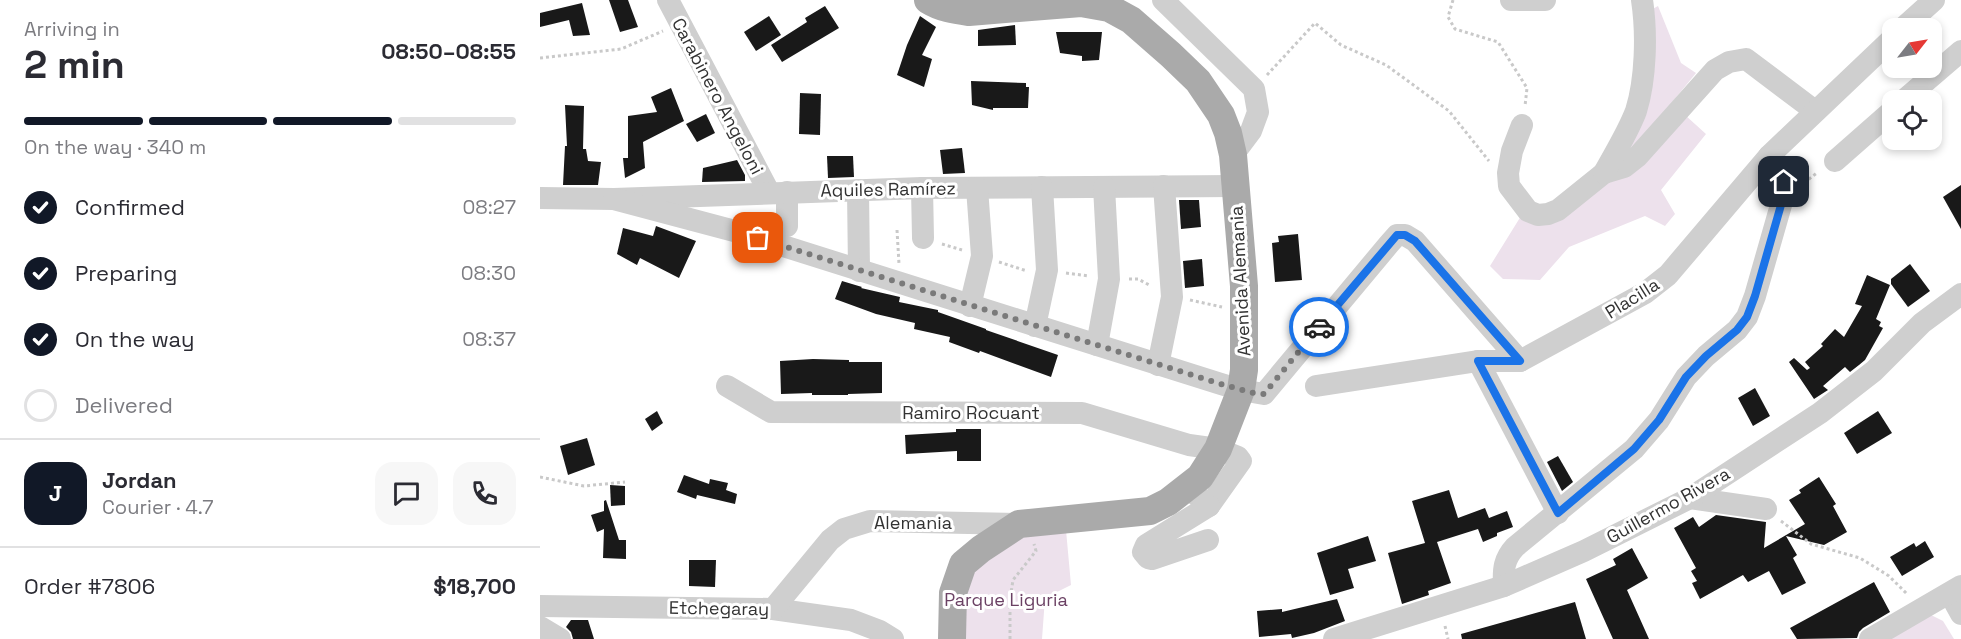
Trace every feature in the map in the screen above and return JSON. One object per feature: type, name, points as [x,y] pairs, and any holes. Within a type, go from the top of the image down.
[{"type":"main road","name":"Avenida Alemania","points":[[928,0],[937,6],[969,12],[1081,3],[1109,8],[1131,20],[1171,55],[1198,81],[1221,115],[1228,133],[1233,155],[1244,286],[1244,370],[1241,390],[1218,449],[1200,477],[1167,502],[1150,511],[1019,524],[963,564],[953,593],[952,639]]},
{"type":"street","name":"Carabinero Angeloni","points":[[668,0],[778,192]]},
{"type":"street","points":[[1163,0],[1254,89],[1258,112],[1251,131],[1233,155]]},
{"type":"street","points":[[1511,0],[1545,0]]},
{"type":"street","points":[[1604,173],[1636,110],[1644,63],[1645,16],[1642,0]]},
{"type":"street","points":[[1914,18],[1934,0]]},
{"type":"street","name":"Placilla","points":[[1316,386],[1478,361],[1520,361],[1645,293],[1668,275],[1769,156],[1882,48]]},
{"type":"street","points":[[1916,90],[1961,51]]},
{"type":"street","points":[[1522,125],[1512,151],[1508,173],[1509,186],[1528,211],[1538,215],[1558,210],[1604,173],[1624,167],[1638,156],[1715,70],[1729,62],[1746,59],[1815,111]]},
{"type":"street","points":[[1834,161],[1882,120]]},
{"type":"street","points":[[1504,586],[1503,567],[1507,556],[1515,547],[1634,449],[1659,420],[1686,377],[1706,356],[1737,330],[1747,317],[1783,198],[1784,182],[1780,168],[1769,156]]},
{"type":"street","points":[[1158,364],[1173,297],[1164,186]]},
{"type":"street","name":"Aquiles Ramírez","points":[[540,198],[614,199],[922,188],[1236,186]]},
{"type":"street","points":[[1097,345],[1109,279],[1104,187]]},
{"type":"street","points":[[922,188],[923,238]]},
{"type":"street","points":[[970,306],[982,256],[977,188]]},
{"type":"street","points":[[1035,326],[1047,270],[1042,188]]},
{"type":"street","points":[[858,190],[859,271]]},
{"type":"street","points":[[778,192],[788,226]]},
{"type":"street","points":[[614,199],[742,233],[1241,390],[1264,394],[1397,235],[1405,235],[1415,241],[1520,361]]},
{"type":"street","name":"Guillermo Rivera","points":[[1334,639],[1504,586],[1584,551],[1690,498],[1820,413],[1874,371],[1922,323],[1961,294]]},
{"type":"street","points":[[1478,361],[1558,513]]},
{"type":"street","name":"Ramiro Rocuant","points":[[727,386],[771,412],[1082,413],[1189,445],[1218,449]]},
{"type":"street","points":[[1208,540],[1152,559],[1143,552],[1146,545],[1209,506],[1241,461],[1238,457],[1218,449]]},
{"type":"street","points":[[1187,487],[1209,506]]},
{"type":"street","points":[[1690,498],[1766,509]]},
{"type":"street","name":"Alemania","points":[[773,609],[830,540],[844,529],[870,521],[1019,524]]},
{"type":"street","points":[[1870,639],[1955,590],[1961,614]]},
{"type":"street","name":"Etchegaray","points":[[540,606],[773,609],[851,620],[880,631],[893,639]]},
{"type":"street","points":[[540,627],[560,639]]},
{"type":"path","points":[[1453,0],[1448,16],[1455,28],[1498,42],[1527,88],[1522,125]]},
{"type":"path","points":[[1254,89],[1315,23],[1341,45],[1386,64],[1449,111],[1509,186]]},
{"type":"path","points":[[540,58],[621,49],[681,24]]},
{"type":"path","points":[[1783,198],[1834,161]]},
{"type":"path","points":[[897,230],[900,258]]},
{"type":"path","points":[[923,238],[1034,273],[1047,270],[1109,279],[1138,279],[1173,297],[1244,312]]},
{"type":"path","points":[[540,477],[584,486],[625,482]]},
{"type":"path","points":[[1766,509],[1810,544],[1860,558],[1889,576],[1906,592],[1919,612]]},
{"type":"path","points":[[1010,639],[1010,599],[1013,580],[1036,550]]},
{"type":"green space","points":[[1658,6],[1681,63],[1696,73],[1628,156],[1649,11]]},
{"type":"green space","points":[[1685,115],[1706,134],[1661,190],[1675,214],[1665,226],[1645,216],[1569,247],[1540,280],[1503,279],[1490,266],[1521,216],[1549,221]]},
{"type":"green space","name":"Parque Liguria","points":[[1066,530],[1071,585],[1045,598],[1042,639],[964,639],[966,597],[970,581],[976,570],[998,552],[1033,532]]},
{"type":"green space","points":[[1925,612],[1943,621],[1954,639],[1882,639]]},
{"type":"building","points":[[609,0],[628,0],[638,27],[620,32]]},
{"type":"building","points":[[582,3],[590,35],[573,36],[569,20],[540,27],[540,13]]},
{"type":"building","points":[[825,6],[839,28],[782,62],[771,45],[807,22],[805,18]]},
{"type":"building","points":[[769,16],[781,35],[756,51],[744,32]]},
{"type":"building","points":[[920,16],[936,27],[922,55],[932,59],[924,87],[897,75]]},
{"type":"building","points":[[1015,25],[1016,45],[978,46],[978,30]]},
{"type":"building","points":[[1056,32],[1102,32],[1099,60],[1082,61],[1082,56],[1060,53]]},
{"type":"building","points":[[971,81],[1026,83],[1026,87],[1029,87],[1028,108],[993,108],[993,110],[972,105]]},
{"type":"building","points":[[671,88],[684,121],[643,142],[645,168],[625,178],[623,158],[628,158],[628,116],[657,112],[651,97]]},
{"type":"building","points":[[800,93],[821,94],[820,135],[799,134]]},
{"type":"building","points":[[565,105],[584,106],[583,149],[586,149],[588,161],[601,162],[598,185],[563,185],[565,146],[567,146]]},
{"type":"building","points":[[706,114],[715,133],[697,142],[686,124]]},
{"type":"building","points":[[962,148],[965,173],[943,174],[940,150]]},
{"type":"building","points":[[827,156],[853,156],[854,177],[828,178]]},
{"type":"building","points":[[737,160],[745,175],[745,181],[702,182],[703,168]]},
{"type":"building","points":[[1961,185],[1961,229],[1943,197]]},
{"type":"building","points":[[1179,200],[1199,200],[1201,227],[1181,229]]},
{"type":"building","points":[[656,226],[696,241],[679,278],[640,258],[637,265],[617,254],[623,228],[653,236]]},
{"type":"building","points":[[1298,234],[1302,280],[1275,282],[1272,243],[1279,242],[1278,236]]},
{"type":"building","points":[[1202,259],[1204,286],[1185,288],[1183,261]]},
{"type":"building","points":[[1910,264],[1930,291],[1908,307],[1891,284],[1891,279]]},
{"type":"building","points":[[1867,275],[1890,285],[1876,319],[1881,322],[1879,326],[1883,328],[1865,360],[1850,372],[1845,367],[1823,386],[1828,390],[1814,399],[1789,362],[1794,358],[1807,370],[1810,368],[1805,362],[1823,346],[1821,344],[1835,329],[1844,337],[1862,306],[1855,304]]},
{"type":"building","points":[[842,281],[900,297],[899,302],[938,310],[938,312],[986,330],[1058,355],[1051,377],[949,342],[950,337],[914,329],[915,323],[876,314],[835,299]]},
{"type":"building","points":[[813,359],[882,362],[882,393],[781,394],[780,361]]},
{"type":"building","points":[[1755,388],[1770,416],[1753,426],[1738,398]]},
{"type":"building","points":[[657,411],[663,423],[652,431],[645,419]]},
{"type":"building","points":[[1878,411],[1892,433],[1857,454],[1844,433]]},
{"type":"building","points":[[956,429],[981,429],[981,461],[957,461],[957,451],[906,454],[905,435],[956,432]]},
{"type":"building","points":[[587,438],[595,465],[568,475],[560,446]]},
{"type":"building","points":[[1558,456],[1573,482],[1562,491],[1547,462]]},
{"type":"building","points":[[684,475],[709,484],[710,479],[728,483],[726,490],[737,494],[735,504],[697,495],[696,499],[677,492]]},
{"type":"building","points":[[1819,477],[1836,504],[1833,506],[1847,532],[1824,545],[1786,536],[1797,555],[1793,558],[1806,583],[1782,595],[1769,571],[1748,582],[1743,575],[1700,599],[1692,583],[1697,581],[1691,571],[1696,568],[1674,528],[1693,517],[1699,527],[1716,515],[1766,522],[1764,548],[1805,524],[1789,500],[1801,493],[1799,490]]},
{"type":"building","points":[[610,485],[625,486],[625,505],[611,506]]},
{"type":"building","points":[[1449,490],[1458,518],[1485,508],[1489,518],[1507,511],[1513,527],[1483,542],[1478,529],[1437,542],[1451,583],[1428,591],[1429,595],[1402,604],[1388,553],[1425,543],[1412,501]]},
{"type":"building","points":[[606,500],[619,540],[626,540],[626,559],[603,558],[604,529],[597,532],[591,515],[604,511]]},
{"type":"building","points":[[1368,536],[1376,561],[1348,569],[1354,588],[1330,595],[1317,553]]},
{"type":"building","points":[[1925,541],[1934,557],[1902,576],[1890,557],[1914,543],[1916,547]]},
{"type":"building","points":[[1632,548],[1648,578],[1627,590],[1649,639],[1613,639],[1586,579],[1616,565],[1613,559]]},
{"type":"building","points":[[689,560],[716,560],[715,587],[689,586]]},
{"type":"building","points":[[1874,582],[1890,612],[1863,628],[1857,638],[1797,639],[1790,628]]},
{"type":"building","points":[[1337,599],[1345,621],[1314,633],[1292,638],[1291,634],[1259,637],[1257,611],[1282,609],[1282,612]]},
{"type":"building","points":[[1575,602],[1586,639],[1462,639],[1461,634]]},
{"type":"building","points":[[571,620],[588,620],[594,639],[573,639],[566,627]]},
{"type":"way so far","points":[[758,238],[1257,394],[1264,394],[1319,327]]},
{"type":"route","points":[[1319,327],[1397,235],[1405,235],[1415,241],[1520,361],[1478,361],[1558,513],[1634,449],[1659,420],[1686,377],[1706,356],[1737,330],[1747,317],[1783,198],[1784,182]]}]
